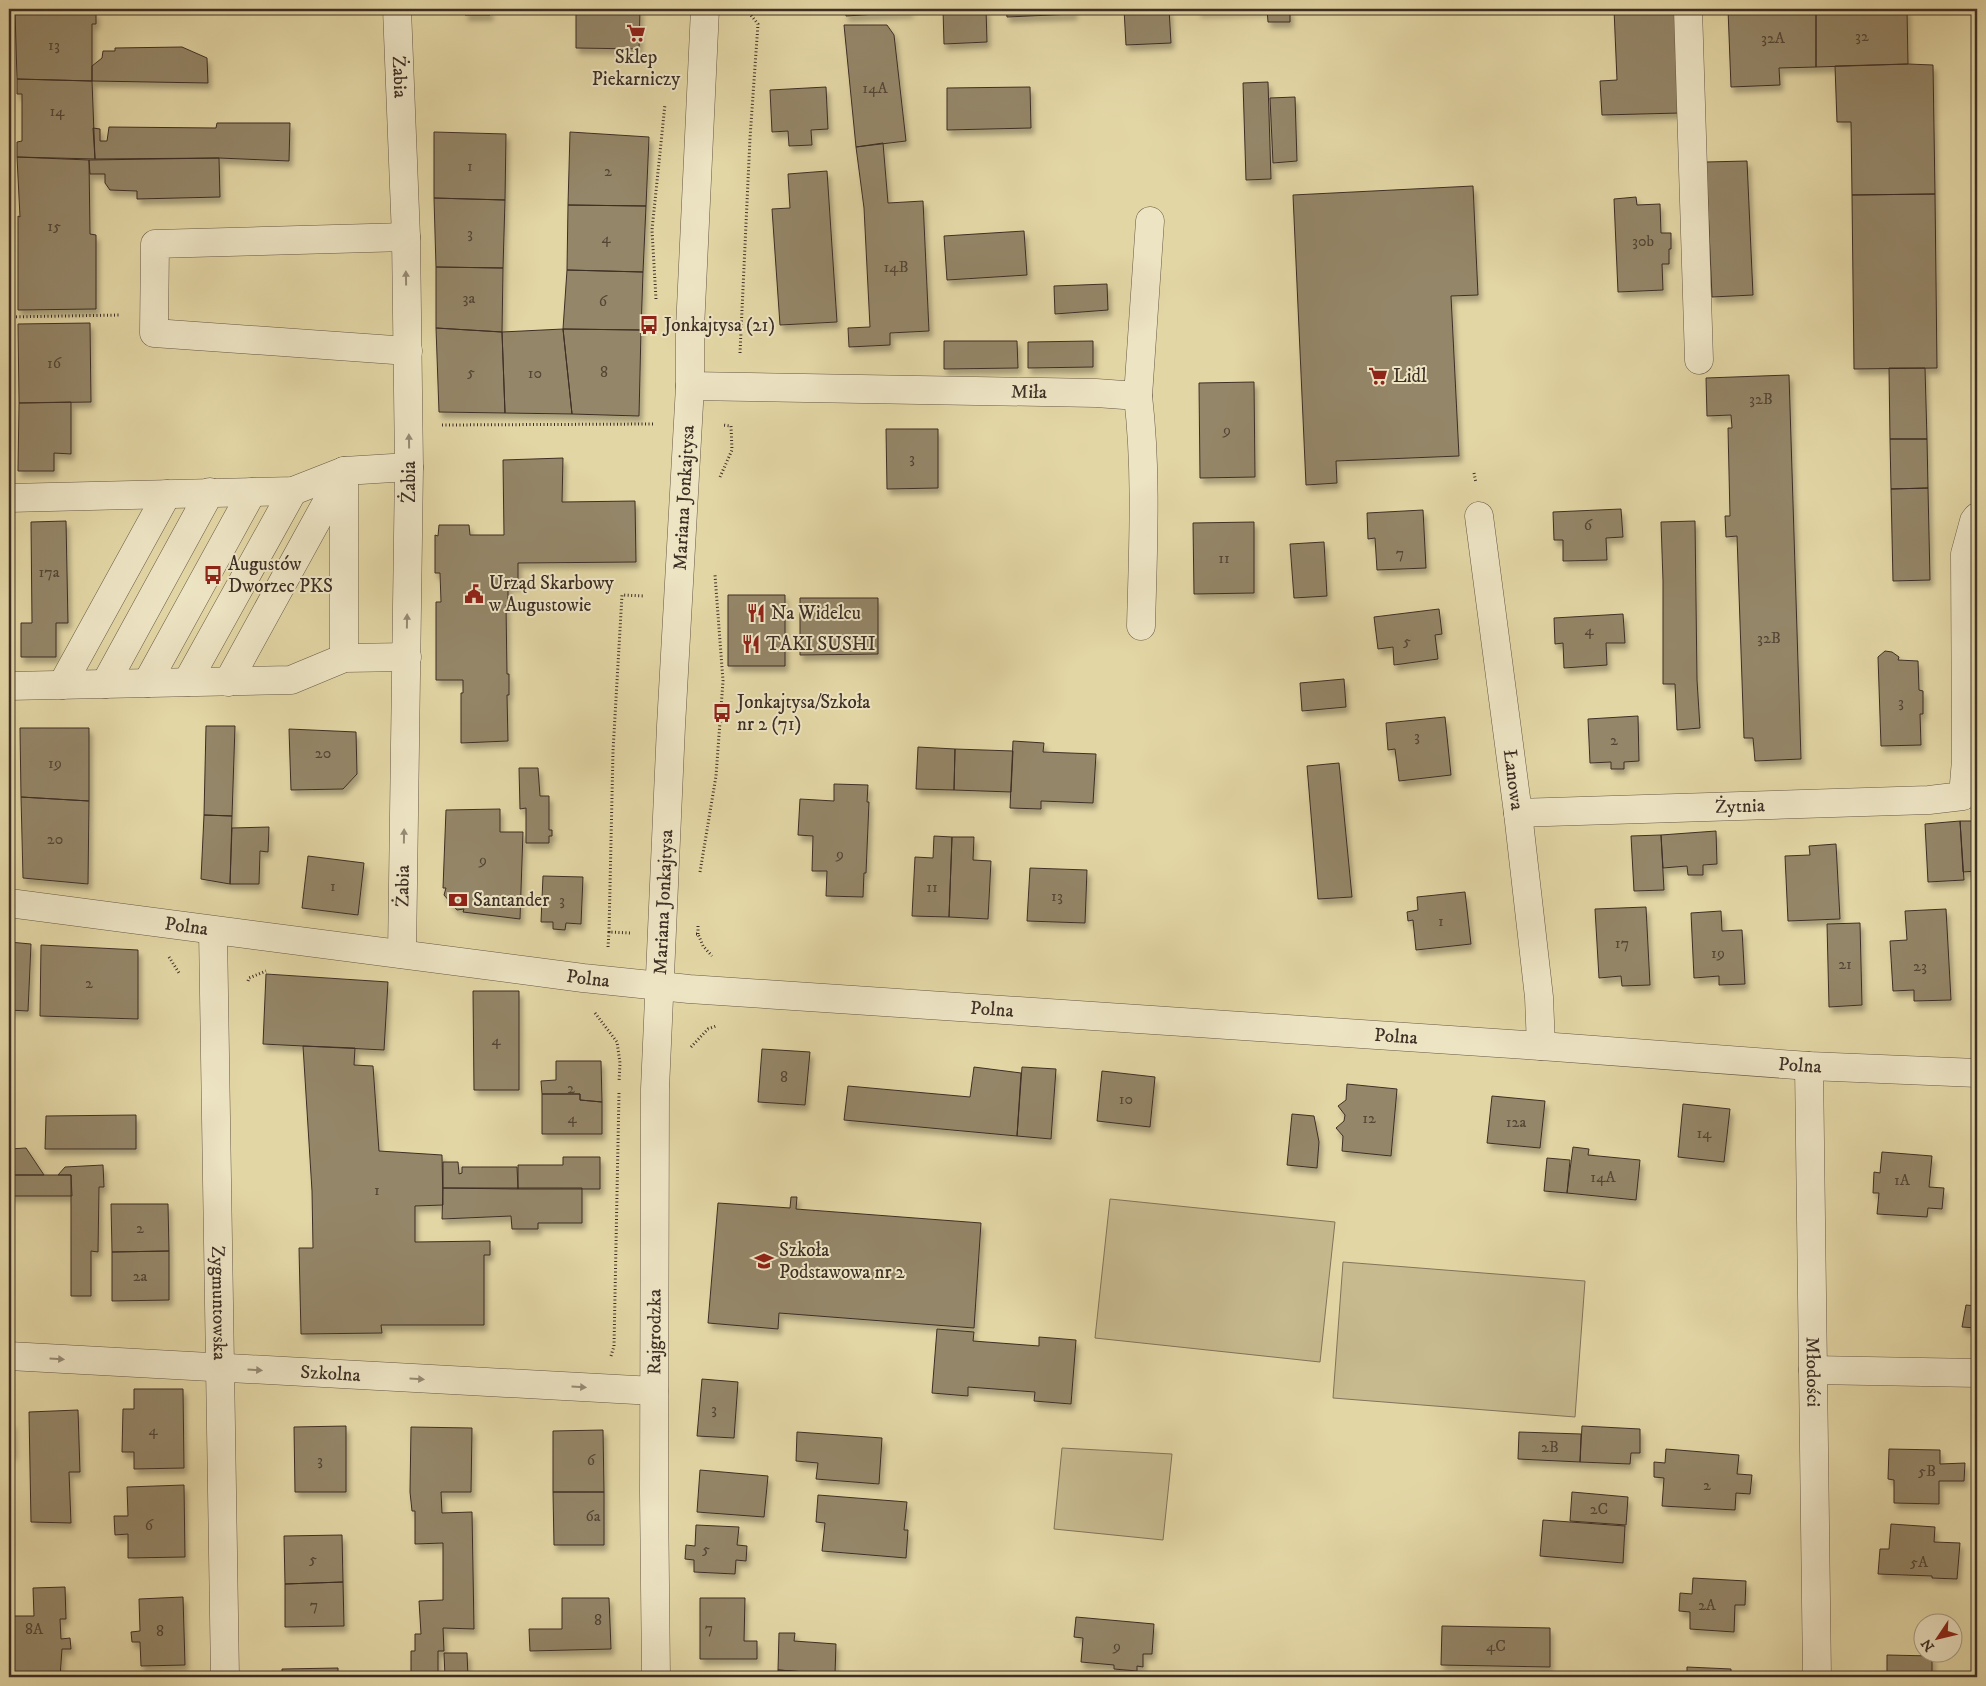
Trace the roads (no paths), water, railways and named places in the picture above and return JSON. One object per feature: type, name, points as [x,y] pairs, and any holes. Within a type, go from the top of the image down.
[{"type":"street","name":"Żabia","points":[[398,9],[406,237],[409,467],[402,954]]},
{"type":"street","name":"Mariana Jonkajtysa","points":[[659,986],[690,386],[690,329],[704,9]]},
{"type":"street","points":[[1688,9],[1699,360]]},
{"type":"street","points":[[1141,626],[1144,529],[1143,437],[1138,396],[1150,221]]},
{"type":"street","points":[[406,237],[155,244],[154,333],[408,350]]},
{"type":"street","name":"Miła","points":[[690,386],[1086,393],[1138,396]]},
{"type":"street","points":[[9,498],[292,490],[344,471],[409,467]]},
{"type":"street","points":[[344,471],[344,658]]},
{"type":"street","points":[[228,682],[344,471]]},
{"type":"street","points":[[187,682],[292,490]]},
{"type":"street","points":[[105,684],[210,492]]},
{"type":"street","points":[[146,683],[252,492]]},
{"type":"street","points":[[62,685],[167,494]]},
{"type":"street","name":"Łanowa","points":[[1479,516],[1518,813],[1539,996],[1541,1046]]},
{"type":"street","name":"Żytnia","points":[[1518,813],[1929,800],[1970,796],[1966,760],[1965,554],[1974,521],[1977,517]]},
{"type":"street","points":[[9,686],[291,680],[344,658],[407,657]]},
{"type":"street","name":"Polna","points":[[9,903],[213,931],[659,986],[1809,1066],[1977,1073]]},
{"type":"street","name":"Zygmuntowska","points":[[213,931],[225,1677]]},
{"type":"street","name":"Rajgrodzka","points":[[656,1677],[654,1391],[655,1088],[659,986]]},
{"type":"street","name":"Młodości","points":[[1809,1066],[1817,1677]]},
{"type":"street","name":"Szkolna","points":[[9,1356],[654,1391]]},
{"type":"street","points":[[1813,1370],[1977,1373]]},
{"type":"place","name":"Sklep Piekarniczy","points":[[636,33]]},
{"type":"place","name":"Jonkajtysa (21)","points":[[649,325]]},
{"type":"place","name":"Lidl","points":[[1378,376]]},
{"type":"place","name":"Augustów Dworzec PKS","points":[[213,575]]},
{"type":"place","name":"Urząd Skarbowy w Augustowie","points":[[474,594]]},
{"type":"place","name":"Na Widelcu","points":[[756,613]]},
{"type":"place","name":"TAKI SUSHI","points":[[751,644]]},
{"type":"place","name":"Jonkajtysa/Szkoła nr 2 (71)","points":[[722,713]]},
{"type":"place","name":"Santander","points":[[458,900]]},
{"type":"place","name":"Szkoła Podstawowa nr 2","points":[[764,1261]]}]
